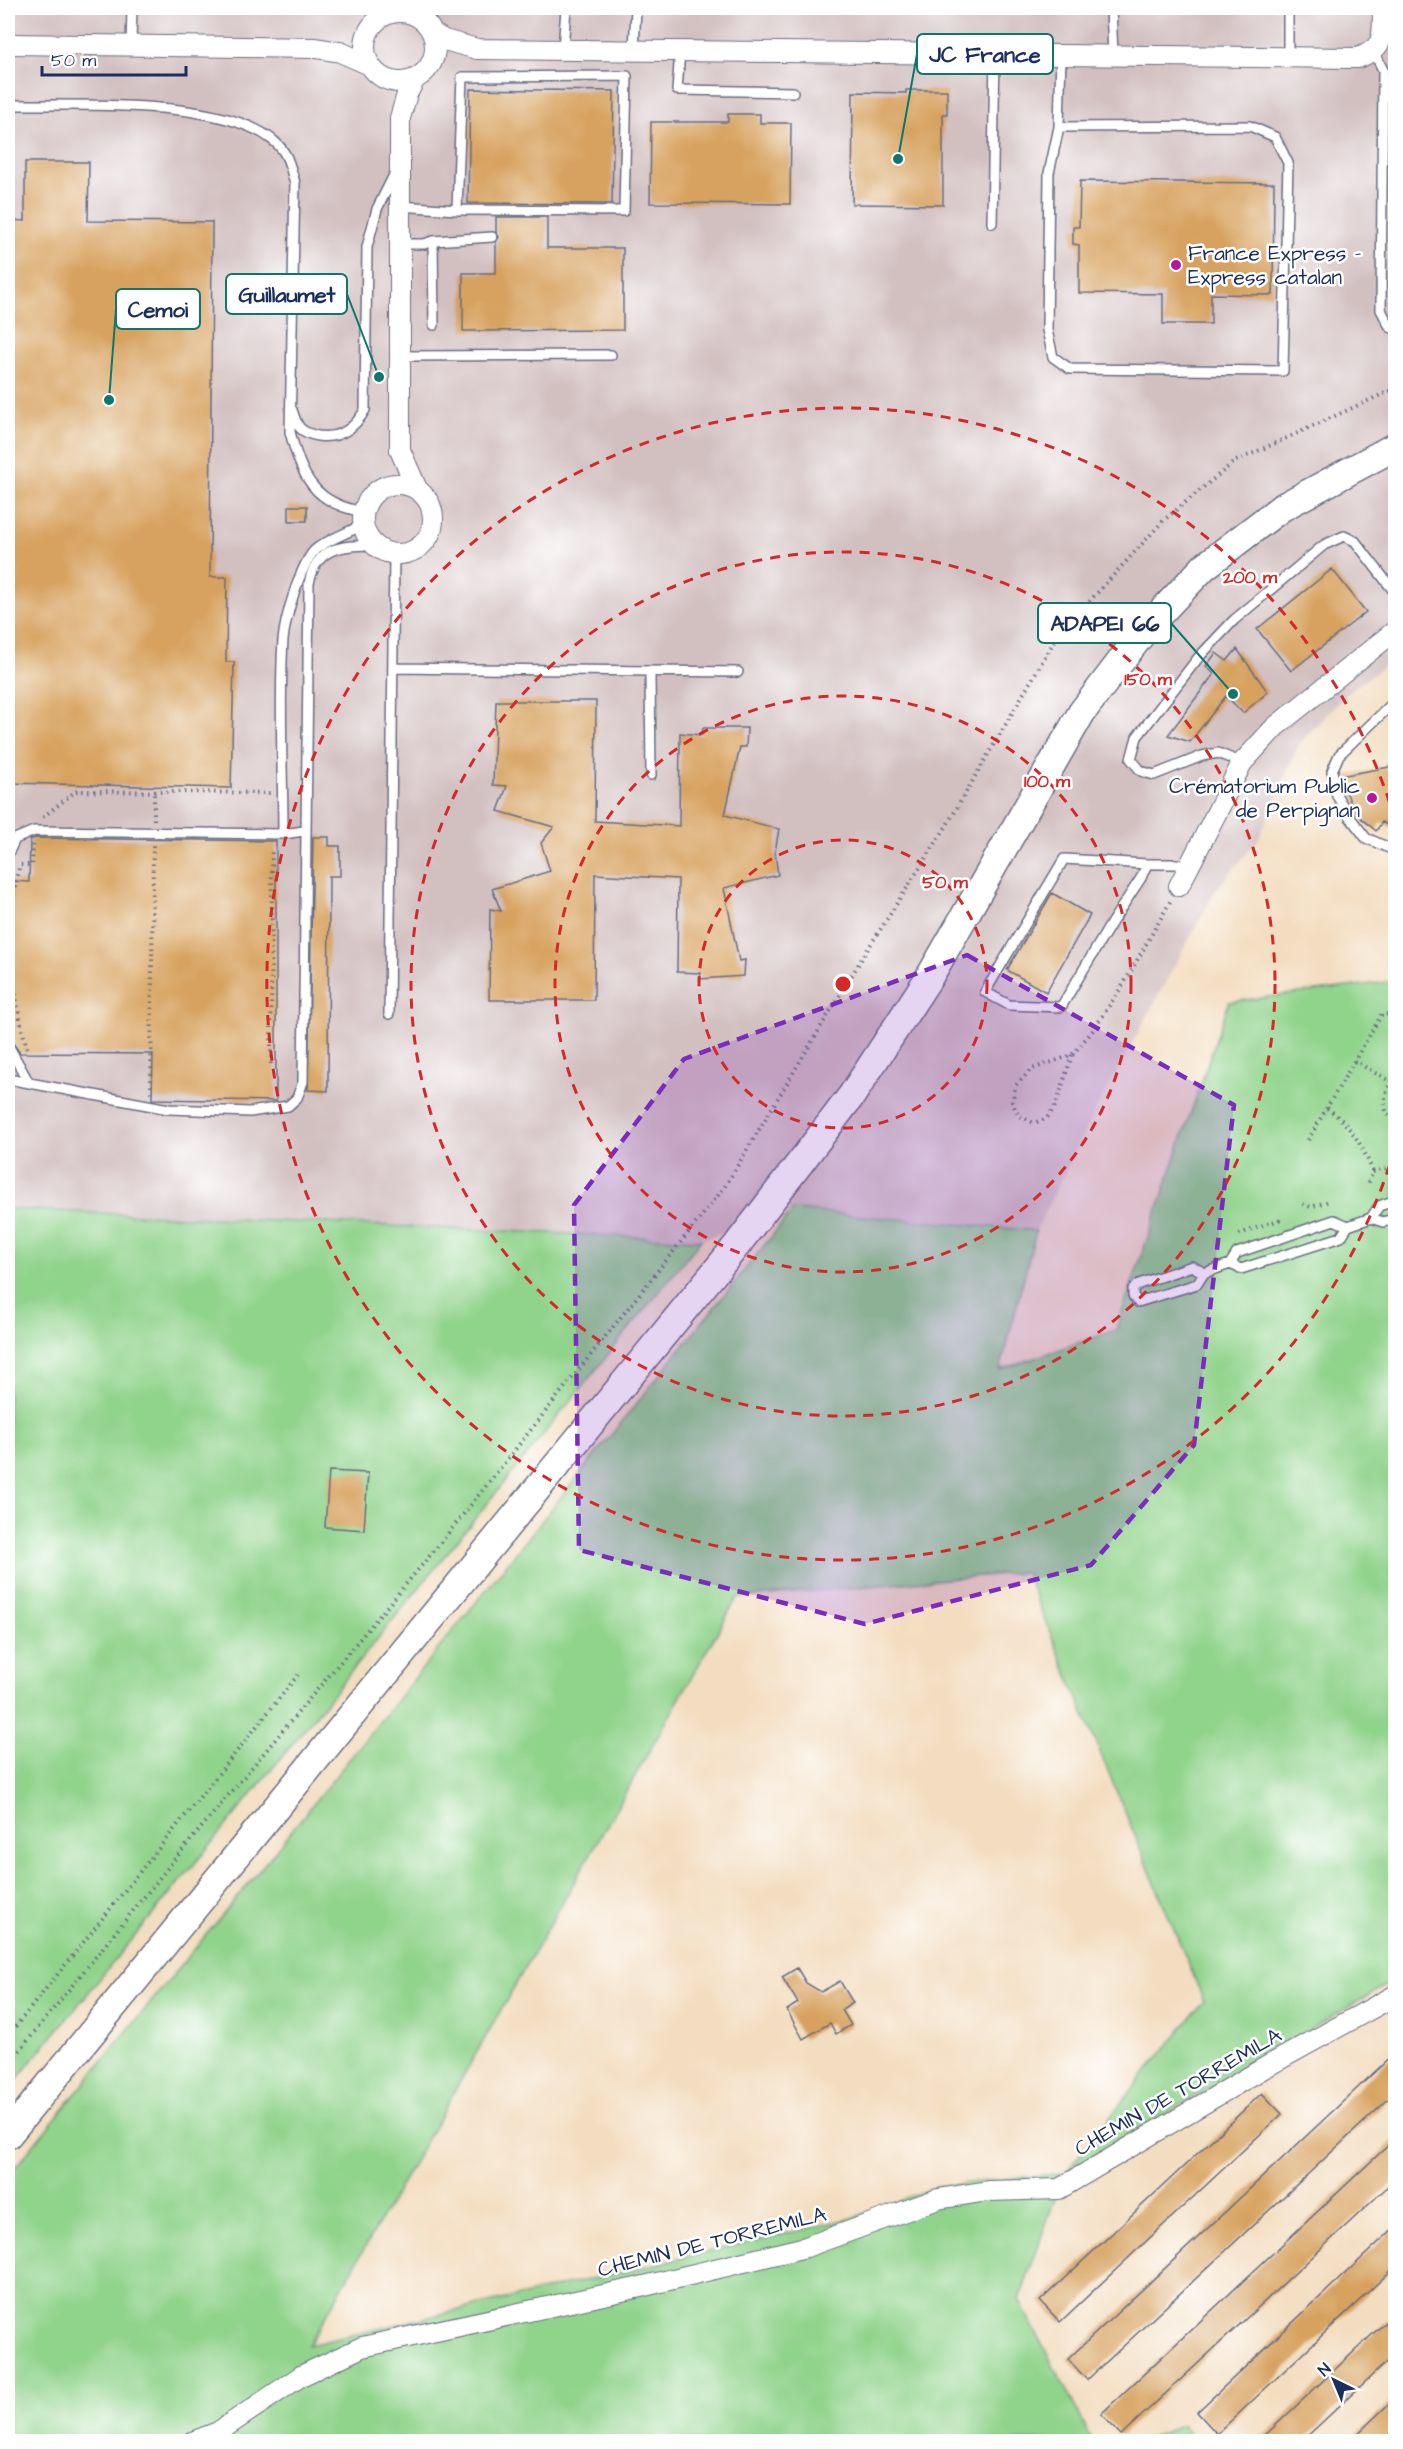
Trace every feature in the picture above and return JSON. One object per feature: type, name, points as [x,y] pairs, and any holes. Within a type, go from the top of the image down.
[{"type":"main road","points":[[8,2135],[737,1245],[865,1075],[930,976],[1082,712],[1147,627],[1203,567],[1281,508],[1395,446]]},
{"type":"street","points":[[380,18],[365,47],[370,65],[376,74],[386,80],[405,82],[423,73],[445,56],[477,49],[1358,57],[1374,52],[1389,33],[1383,8]]},
{"type":"street","points":[[316,48],[355,37],[380,18],[411,11],[427,25],[435,44],[434,56],[407,94],[400,118],[400,450],[417,489],[430,505],[433,525],[423,544],[414,550],[394,554],[384,551],[369,539],[364,518],[367,502],[382,488],[400,450]]},
{"type":"street","points":[[432,33],[444,40],[477,49]]},
{"type":"street","points":[[8,44],[316,48],[340,52],[370,65]]},
{"type":"street","points":[[386,80],[400,118]]},
{"type":"street","points":[[382,488],[400,484],[417,489]]},
{"type":"street","points":[[1179,886],[1242,763],[1275,727],[1395,630]]},
{"type":"street","name":"CHEMIN DE TORREMILA","points":[[192,2442],[218,2432],[301,2376],[362,2347],[636,2288],[806,2247],[938,2199],[988,2191],[1059,2189],[1264,2068],[1395,1995]]},
{"type":"lane","points":[[131,46],[132,8]]},
{"type":"lane","points":[[563,50],[566,8]]},
{"type":"lane","points":[[634,50],[636,8]]},
{"type":"lane","points":[[1111,8],[1113,55]]},
{"type":"lane","points":[[1288,8],[1288,57]]},
{"type":"lane","points":[[681,51],[677,90],[793,92]]},
{"type":"lane","points":[[1374,52],[1383,70],[1381,310],[1390,327],[1395,330]]},
{"type":"lane","points":[[992,223],[995,54]]},
{"type":"lane","points":[[1059,127],[1250,126],[1275,138],[1287,163],[1283,371],[1070,369],[1053,357],[1047,330],[1049,173],[1059,127],[1061,55]]},
{"type":"lane","points":[[400,206],[457,210],[624,211],[627,76],[462,77],[457,210]]},
{"type":"lane","points":[[8,105],[154,108],[206,112],[261,131],[287,155],[295,183],[290,432],[297,459],[314,489],[344,509],[364,518]]},
{"type":"lane","points":[[290,406],[300,428],[312,435],[328,437],[345,433],[358,422],[365,410],[367,248],[377,209],[400,163]]},
{"type":"lane","points":[[400,244],[424,244],[433,240],[492,237]]},
{"type":"lane","points":[[433,240],[434,325]]},
{"type":"lane","points":[[400,356],[611,355]]},
{"type":"lane","points":[[278,834],[283,638],[294,597],[306,563],[314,552],[364,518]]},
{"type":"lane","points":[[1242,763],[1218,753],[1202,756],[1154,775],[1141,771],[1131,759],[1137,737],[1198,658],[1234,620],[1324,545],[1344,536],[1355,541],[1395,594]]},
{"type":"lane","points":[[8,1079],[169,1109],[250,1112],[278,1109],[288,1106],[297,1098],[303,1082],[304,831],[311,573],[328,551],[344,546],[375,545]]},
{"type":"lane","points":[[389,1014],[394,554]]},
{"type":"lane","points":[[393,668],[738,672]]},
{"type":"lane","points":[[650,671],[651,775]]},
{"type":"lane","points":[[1395,700],[1339,755],[1332,771],[1337,796],[1348,816],[1366,838],[1395,851]]},
{"type":"lane","points":[[8,854],[15,839],[34,831],[278,834],[304,831]]},
{"type":"lane","points":[[1147,864],[1141,878],[1061,1007],[1009,1005],[985,992],[1064,858],[1147,864],[1190,864]]},
{"type":"lane","points":[[8,1046],[29,1083]]},
{"type":"lane","points":[[1230,1264],[1241,1269],[1341,1237],[1348,1226],[1371,1218],[1379,1206],[1395,1200]]},
{"type":"lane","points":[[1371,1218],[1383,1222],[1395,1218]]},
{"type":"lane","points":[[1204,1273],[1192,1266],[1139,1284],[1133,1289],[1133,1296],[1138,1302],[1197,1284],[1204,1273],[1230,1264],[1237,1252],[1334,1220],[1348,1226]]},
{"type":"path","points":[[8,2065],[174,1860],[438,1546],[724,1188],[864,955],[944,830],[1056,638],[1164,520],[1234,462],[1395,388]]},
{"type":"path","points":[[28,1051],[17,1013],[12,969],[12,922],[16,876],[20,866],[32,865],[36,823],[76,791],[273,793],[278,834],[271,1064]]},
{"type":"path","points":[[151,1106],[154,792]]},
{"type":"path","points":[[1072,1055],[1032,1069],[1016,1084],[1012,1102],[1018,1115],[1034,1123],[1047,1118],[1056,1106],[1072,1055],[1094,1029],[1126,980],[1179,886]]},
{"type":"path","points":[[1308,1140],[1382,1014],[1395,1015]]},
{"type":"path","points":[[1354,1061],[1390,1082]]},
{"type":"path","points":[[1395,1076],[1390,1082],[1385,1105],[1386,1114],[1395,1123]]},
{"type":"path","points":[[1327,1108],[1339,1117],[1362,1144],[1373,1172],[1367,1186]]},
{"type":"path","points":[[1373,1172],[1395,1166]]},
{"type":"path","points":[[1303,1204],[1311,1207],[1329,1201]]},
{"type":"path","points":[[1239,1234],[1279,1220],[1280,1216]]},
{"type":"path","points":[[8,2036],[298,1675]]},
{"type":"highlighted area","points":[[967,955],[1234,1105],[1194,1445],[1091,1565],[865,1624],[579,1550],[574,1205],[684,1059]]},
{"type":"shaded area","points":[[8,8],[1395,8],[1395,658],[1347,693],[1299,744],[1258,840],[1217,888],[1095,1111],[1036,1231],[794,1210],[701,1240],[8,1209]]},
{"type":"green space","points":[[1395,981],[1395,1980],[1066,2172],[1204,2001],[1025,1572],[737,1598],[309,2345],[853,2218],[939,2186],[1064,2173],[1019,2300],[1093,2441],[8,2442],[8,2176],[271,1856],[793,1210],[1036,1231],[1000,1370],[1116,1330],[1229,1002]]},
{"type":"green space","points":[[8,1209],[701,1240],[229,1822],[8,2090]]},
{"type":"green space","points":[[1183,2424],[1193,2441],[1145,2441]]},
{"type":"building","points":[[470,89],[614,91],[612,204],[468,203]]},
{"type":"building","points":[[906,90],[947,90],[947,114],[943,114],[943,205],[852,204],[853,92],[906,93]]},
{"type":"building","points":[[728,114],[760,114],[760,123],[791,123],[790,204],[650,203],[651,122],[728,122]]},
{"type":"building","points":[[25,162],[89,162],[88,221],[212,222],[210,577],[227,577],[226,662],[234,662],[231,788],[8,783],[8,220],[25,221]]},
{"type":"building","name":"France Express - Express catalan","points":[[1080,181],[1274,183],[1273,295],[1211,294],[1211,324],[1163,324],[1163,294],[1079,293],[1079,245],[1073,244],[1073,227],[1079,227]]},
{"type":"building","points":[[496,217],[547,217],[547,248],[623,248],[623,330],[463,331],[463,273],[496,273],[496,242],[499,237],[496,232]]},
{"type":"building","points":[[289,506],[307,506],[307,521],[289,521]]},
{"type":"building","points":[[1332,569],[1366,612],[1291,671],[1257,629]]},
{"type":"building","points":[[1237,649],[1268,692],[1243,713],[1226,696],[1190,742],[1168,735],[1214,674],[1206,666],[1216,653],[1227,661]]},
{"type":"building","points":[[496,701],[596,701],[595,821],[679,826],[680,733],[702,735],[703,728],[747,728],[746,747],[740,747],[725,815],[779,829],[775,852],[778,875],[724,888],[739,961],[745,960],[744,976],[700,979],[701,973],[677,972],[678,879],[595,874],[594,1000],[489,1000],[490,909],[501,911],[492,889],[550,871],[541,843],[554,827],[498,811],[507,786],[493,785]]},
{"type":"building","name":"Crématorium Public de Perpignan","points":[[1395,766],[1395,829],[1382,822],[1376,831],[1361,818],[1351,804],[1340,776]]},
{"type":"building","points":[[313,837],[329,837],[329,846],[340,846],[340,876],[329,876],[328,1091],[308,1090]]},
{"type":"building","points":[[35,838],[276,841],[276,1101],[152,1099],[153,1054],[20,1053],[10,1039],[12,961],[9,961],[10,881],[29,882],[30,840]]},
{"type":"building","points":[[1052,893],[1090,915],[1046,992],[1007,970]]},
{"type":"building","points":[[329,1471],[368,1473],[364,1530],[325,1527]]},
{"type":"building","points":[[797,1968],[806,1983],[821,1992],[840,1981],[853,2003],[842,2010],[851,2025],[836,2034],[830,2023],[803,2039],[787,2010],[798,2003],[782,1977]]},
{"type":"building","points":[[1395,2053],[1395,2093],[1087,2380],[1068,2359]]},
{"type":"building","points":[[1262,2093],[1282,2114],[1060,2322],[1040,2301]]},
{"type":"building","points":[[1395,2139],[1395,2180],[1121,2435],[1101,2414]]},
{"type":"building","points":[[1395,2227],[1395,2267],[1217,2434],[1197,2412]]},
{"type":"building","points":[[1395,2313],[1395,2354],[1301,2442],[1258,2442]]},
{"type":"building","points":[[1395,2398],[1395,2442],[1349,2442]]},
{"type":"place","name":"JC France","points":[[898,159]]},
{"type":"place","name":"France Express - Express catalan","points":[[1176,265]]},
{"type":"place","name":"Guillaumet","points":[[379,377]]},
{"type":"place","name":"Cemoi","points":[[109,400]]},
{"type":"place","name":"ADAPEI 66","points":[[1233,694]]},
{"type":"place","name":"Crématorium Public de Perpignan","points":[[1372,798]]}]
